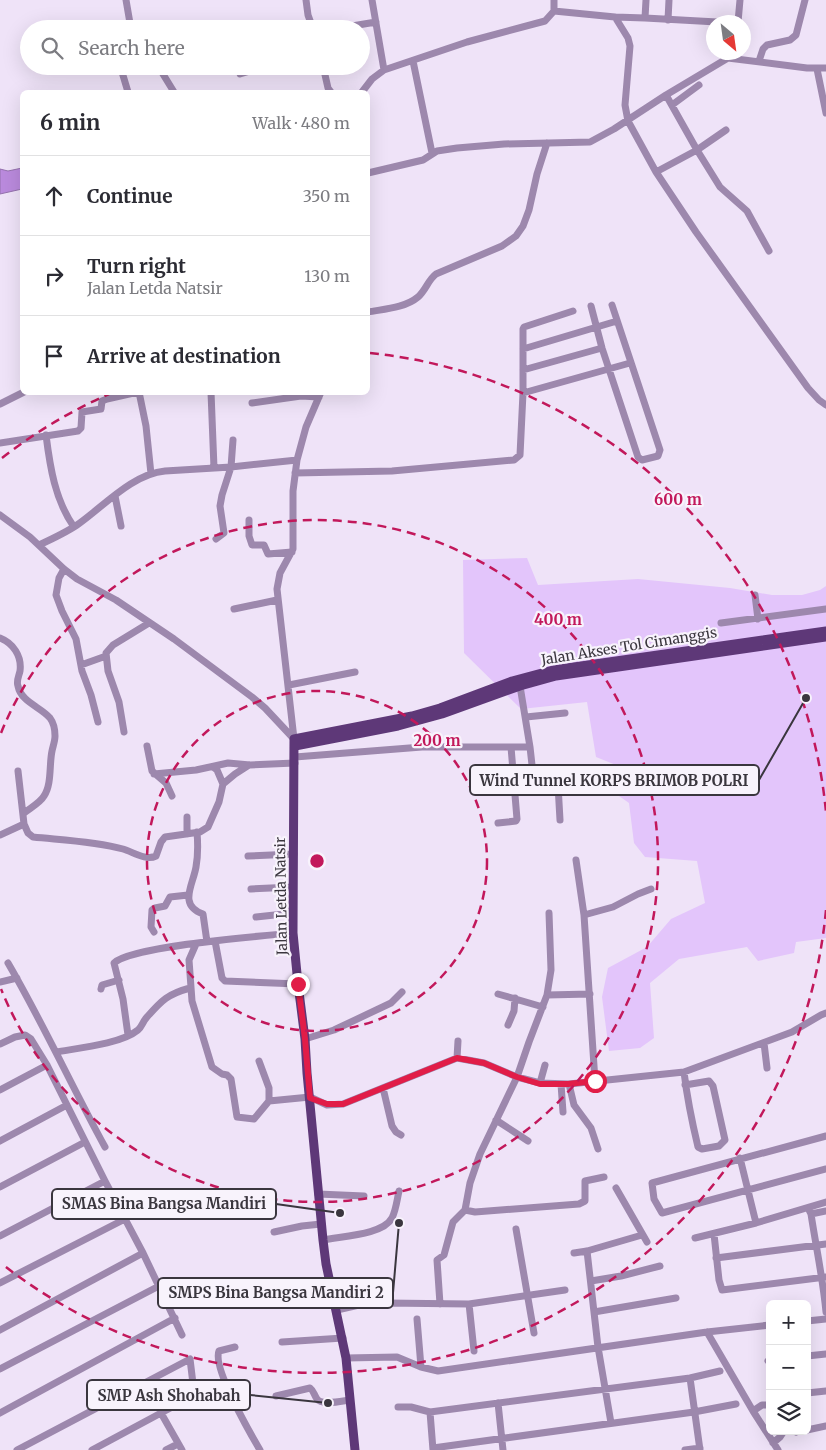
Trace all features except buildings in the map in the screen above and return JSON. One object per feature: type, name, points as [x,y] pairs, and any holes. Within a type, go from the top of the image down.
[{"type":"main road","name":"Jalan Akses Tol Cimanggis","points":[[294,743],[412,716],[440,708],[512,681],[553,670],[826,631]]},
{"type":"main road","points":[[294,743],[406,724],[556,676],[826,637]]},
{"type":"main road","name":"Jalan Letda Natsir","points":[[294,743],[293,913],[298,984],[305,1039],[321,1224],[326,1264],[343,1338],[355,1450]]},
{"type":"street","points":[[126,0],[129,20]]},
{"type":"street","points":[[306,0],[310,20]]},
{"type":"street","points":[[372,0],[384,70]]},
{"type":"street","points":[[363,90],[372,78],[384,70],[467,42],[545,20],[554,11],[554,0]]},
{"type":"street","points":[[645,18],[646,0]]},
{"type":"street","points":[[668,20],[669,0]]},
{"type":"street","points":[[739,15],[740,0]]},
{"type":"street","points":[[760,61],[763,49],[767,45],[790,40],[796,35],[805,0]]},
{"type":"street","points":[[554,11],[615,17],[706,22]]},
{"type":"street","points":[[615,17],[628,38],[630,46],[625,105],[628,121],[656,172],[696,232],[808,388],[826,405]]},
{"type":"street","points":[[370,23],[376,22]]},
{"type":"street","points":[[751,59],[817,69],[826,68]]},
{"type":"street","points":[[370,173],[424,160],[432,153],[457,148],[504,144],[590,142],[628,121],[666,95],[724,60]]},
{"type":"street","points":[[413,61],[432,153]]},
{"type":"street","points":[[817,69],[826,113]]},
{"type":"street","points":[[123,75],[127,90]]},
{"type":"street","points":[[164,75],[173,90]]},
{"type":"street","points":[[326,75],[330,90]]},
{"type":"street","points":[[672,105],[698,85]]},
{"type":"street","points":[[666,95],[720,187],[747,211],[769,251]]},
{"type":"street","points":[[656,172],[697,150],[726,130]]},
{"type":"street","points":[[370,312],[385,309],[420,296],[431,278],[436,274],[502,246],[516,236],[523,226],[529,210],[537,174],[547,143]]},
{"type":"street","points":[[591,306],[602,348],[638,457],[642,460],[658,456],[660,450],[612,305]]},
{"type":"street","points":[[295,473],[392,471],[514,460],[520,455],[524,327],[573,311]]},
{"type":"street","points":[[523,348],[617,321]]},
{"type":"street","points":[[523,370],[602,348]]},
{"type":"street","points":[[523,393],[630,363]]},
{"type":"street","points":[[0,404],[20,394]]},
{"type":"street","points":[[0,443],[78,430],[81,426],[82,412],[101,409],[102,402],[107,399],[125,395]]},
{"type":"street","points":[[140,395],[146,426],[151,474]]},
{"type":"street","points":[[211,395],[214,468]]},
{"type":"street","points":[[252,403],[320,395],[306,427],[297,460],[293,498],[292,552],[280,573],[277,600],[289,684],[294,743]]},
{"type":"street","points":[[46,436],[53,480],[74,527]]},
{"type":"street","points":[[216,539],[224,533],[220,506],[231,467],[233,440]]},
{"type":"street","points":[[39,545],[74,527],[115,496],[151,474],[162,471],[231,467],[297,460]]},
{"type":"street","points":[[115,496],[121,526]]},
{"type":"street","points":[[0,515],[9,520],[39,545],[64,570],[116,600],[252,697],[265,708],[294,743]]},
{"type":"street","points":[[249,520],[249,536],[252,545],[264,545],[268,554],[292,552]]},
{"type":"street","points":[[64,570],[59,578],[56,595],[74,635],[82,671],[94,704],[98,722]]},
{"type":"street","points":[[755,595],[758,618]]},
{"type":"street","points":[[234,609],[277,600]]},
{"type":"street","points":[[721,623],[826,609]]},
{"type":"street","points":[[124,732],[119,702],[110,680],[106,656],[113,644],[149,623]]},
{"type":"street","points":[[0,638],[16,649],[20,660],[18,686],[25,699],[50,718],[55,729],[48,790],[44,797],[24,813]]},
{"type":"street","points":[[81,665],[106,656]]},
{"type":"street","points":[[289,684],[355,672]]},
{"type":"street","points":[[520,686],[533,774],[535,777],[555,781],[558,785],[560,820]]},
{"type":"street","points":[[526,717],[565,713]]},
{"type":"street","points":[[147,746],[154,774],[166,784],[172,796]]},
{"type":"street","points":[[498,823],[516,821],[511,747]]},
{"type":"street","points":[[154,774],[213,767],[228,763],[250,765],[422,748],[530,747]]},
{"type":"street","points":[[223,784],[250,765]]},
{"type":"street","points":[[18,771],[24,824],[28,833],[33,837],[111,846],[149,858],[156,856],[161,842],[166,837],[197,832],[208,827],[219,802],[223,784],[217,770],[213,767]]},
{"type":"street","points":[[492,785],[514,782]]},
{"type":"street","points":[[187,817],[187,834]]},
{"type":"street","points":[[0,835],[24,824]]},
{"type":"street","points":[[197,832],[196,868],[188,895],[190,903],[197,912],[203,914],[207,942]]},
{"type":"street","points":[[248,856],[294,854]]},
{"type":"street","points":[[576,860],[584,915],[595,1081]]},
{"type":"street","points":[[251,889],[293,887]]},
{"type":"street","points":[[584,915],[613,907],[651,889]]},
{"type":"street","points":[[154,932],[151,927],[152,910],[165,906],[170,898],[188,895]]},
{"type":"street","points":[[256,917],[293,913]]},
{"type":"street","points":[[440,1304],[437,1260],[444,1255],[453,1222],[465,1210],[470,1183],[480,1154],[517,1077],[547,995],[551,970],[549,913]]},
{"type":"street","points":[[128,1035],[119,980],[114,963],[119,958],[154,950],[207,942],[294,933]]},
{"type":"street","points":[[215,941],[222,978],[225,981],[298,984]]},
{"type":"street","points":[[196,944],[189,960],[192,1001],[212,1067],[231,1078],[237,1117],[254,1119],[269,1101],[269,1088],[259,1061]]},
{"type":"street","points":[[8,963],[106,1148]]},
{"type":"street","points":[[0,982],[17,978]]},
{"type":"street","points":[[101,989],[102,985],[119,980]]},
{"type":"street","points":[[56,1052],[110,1042],[128,1035],[140,1029],[144,1020],[167,996],[190,988]]},
{"type":"street","points":[[305,1039],[334,1030],[391,1003],[402,992]]},
{"type":"street","points":[[498,994],[543,1007]]},
{"type":"street","points":[[547,995],[590,994]]},
{"type":"street","points":[[508,1024],[514,1011],[516,998]]},
{"type":"street","points":[[269,1101],[310,1098],[333,1106],[343,1104],[457,1058],[484,1063],[517,1077],[540,1084],[565,1084],[684,1072],[792,1032],[821,1014],[826,1013]]},
{"type":"street","points":[[0,1044],[24,1035],[31,1039],[47,1065],[143,1253],[182,1335]]},
{"type":"street","points":[[457,1058],[458,1041]]},
{"type":"street","points":[[764,1043],[767,1068]]},
{"type":"street","points":[[0,1090],[47,1065]]},
{"type":"street","points":[[540,1084],[545,1065]]},
{"type":"street","points":[[684,1072],[685,1085],[698,1147],[702,1149],[718,1146],[725,1140],[713,1086],[708,1081],[685,1085]]},
{"type":"street","points":[[563,1112],[565,1084]]},
{"type":"street","points":[[565,1084],[574,1105],[591,1128],[598,1149]]},
{"type":"street","points":[[383,1088],[392,1126],[401,1135]]},
{"type":"street","points":[[0,1141],[67,1105]]},
{"type":"street","points":[[496,1120],[528,1141]]},
{"type":"street","points":[[826,1136],[652,1183],[654,1199],[662,1213],[826,1169]]},
{"type":"street","points":[[0,1187],[85,1142]]},
{"type":"street","points":[[740,1158],[756,1223]]},
{"type":"street","points":[[465,1210],[475,1212],[579,1204],[585,1201],[585,1181],[604,1177]]},
{"type":"street","points":[[0,1236],[105,1181]]},
{"type":"street","points":[[616,1188],[647,1242]]},
{"type":"street","points":[[323,1240],[379,1230],[388,1224],[393,1216],[399,1191]]},
{"type":"street","points":[[318,1194],[364,1196]]},
{"type":"street","points":[[695,1238],[810,1210],[826,1202]]},
{"type":"street","points":[[810,1210],[826,1211]]},
{"type":"street","points":[[810,1210],[815,1246],[824,1277],[826,1312]]},
{"type":"street","points":[[0,1284],[125,1219]]},
{"type":"street","points":[[274,1232],[321,1224]]},
{"type":"street","points":[[516,1229],[534,1333]]},
{"type":"street","points":[[714,1234],[722,1290],[824,1277]]},
{"type":"street","points":[[574,1253],[588,1251],[642,1235]]},
{"type":"street","points":[[716,1258],[826,1244]]},
{"type":"street","points":[[588,1251],[598,1347],[611,1423]]},
{"type":"street","points":[[0,1330],[143,1253]]},
{"type":"street","points":[[591,1282],[660,1266]]},
{"type":"street","points":[[0,1369],[159,1286]]},
{"type":"street","points":[[337,1310],[359,1305],[385,1303],[469,1304],[565,1290]]},
{"type":"street","points":[[594,1312],[676,1298]]},
{"type":"street","points":[[469,1304],[474,1351]]},
{"type":"street","points":[[0,1413],[175,1318]]},
{"type":"street","points":[[418,1319],[421,1367]]},
{"type":"street","points":[[811,1321],[826,1319]]},
{"type":"street","points":[[346,1358],[391,1356],[438,1371],[598,1347],[766,1325]]},
{"type":"street","points":[[707,1332],[752,1411],[778,1450]]},
{"type":"street","points":[[282,1342],[343,1338]]},
{"type":"street","points":[[235,1346],[219,1351],[218,1361],[234,1403],[260,1450]]},
{"type":"street","points":[[811,1356],[826,1354]]},
{"type":"street","points":[[17,1450],[190,1359],[194,1392],[191,1397],[92,1450]]},
{"type":"street","points":[[398,1407],[430,1412],[690,1378],[720,1371]]},
{"type":"street","points":[[685,1450],[700,1449],[690,1378]]},
{"type":"street","points":[[276,1396],[310,1388],[322,1403],[350,1400]]},
{"type":"street","points":[[811,1393],[826,1391]]},
{"type":"street","points":[[498,1403],[503,1450]]},
{"type":"street","points":[[430,1412],[433,1449],[694,1412],[736,1404]]},
{"type":"street","points":[[752,1411],[762,1405],[766,1405]]},
{"type":"street","points":[[161,1414],[180,1447],[166,1450]]},
{"type":"street","points":[[811,1429],[826,1426]]},
{"type":"street","points":[[772,1443],[781,1435]]},
{"type":"shaded area","points":[[20,168],[20,189],[0,194],[0,169],[8,171]]},
{"type":"shaded area","points":[[527,558],[538,585],[638,579],[730,588],[772,595],[802,595],[820,590],[826,586],[826,938],[796,942],[794,953],[758,961],[747,947],[679,959],[650,983],[654,1038],[640,1048],[609,1051],[602,997],[608,968],[647,947],[671,919],[705,903],[697,861],[645,857],[634,843],[629,803],[619,796],[616,765],[596,757],[587,702],[521,709],[464,653],[463,560]]},
{"type":"place","name":"Wind Tunnel KORPS BRIMOB POLRI","points":[[806,698]]},
{"type":"place","name":"SMAS Bina Bangsa Mandiri","points":[[340,1213]]},
{"type":"place","name":"SMPS Bina Bangsa Mandiri 2","points":[[399,1223]]},
{"type":"place","name":"SMP Ash Shohabah","points":[[328,1403]]},
{"type":"route","points":[[298,984],[310,1098],[333,1106],[343,1104],[457,1058],[484,1063],[517,1077],[540,1084],[568,1084],[595,1081]]}]
